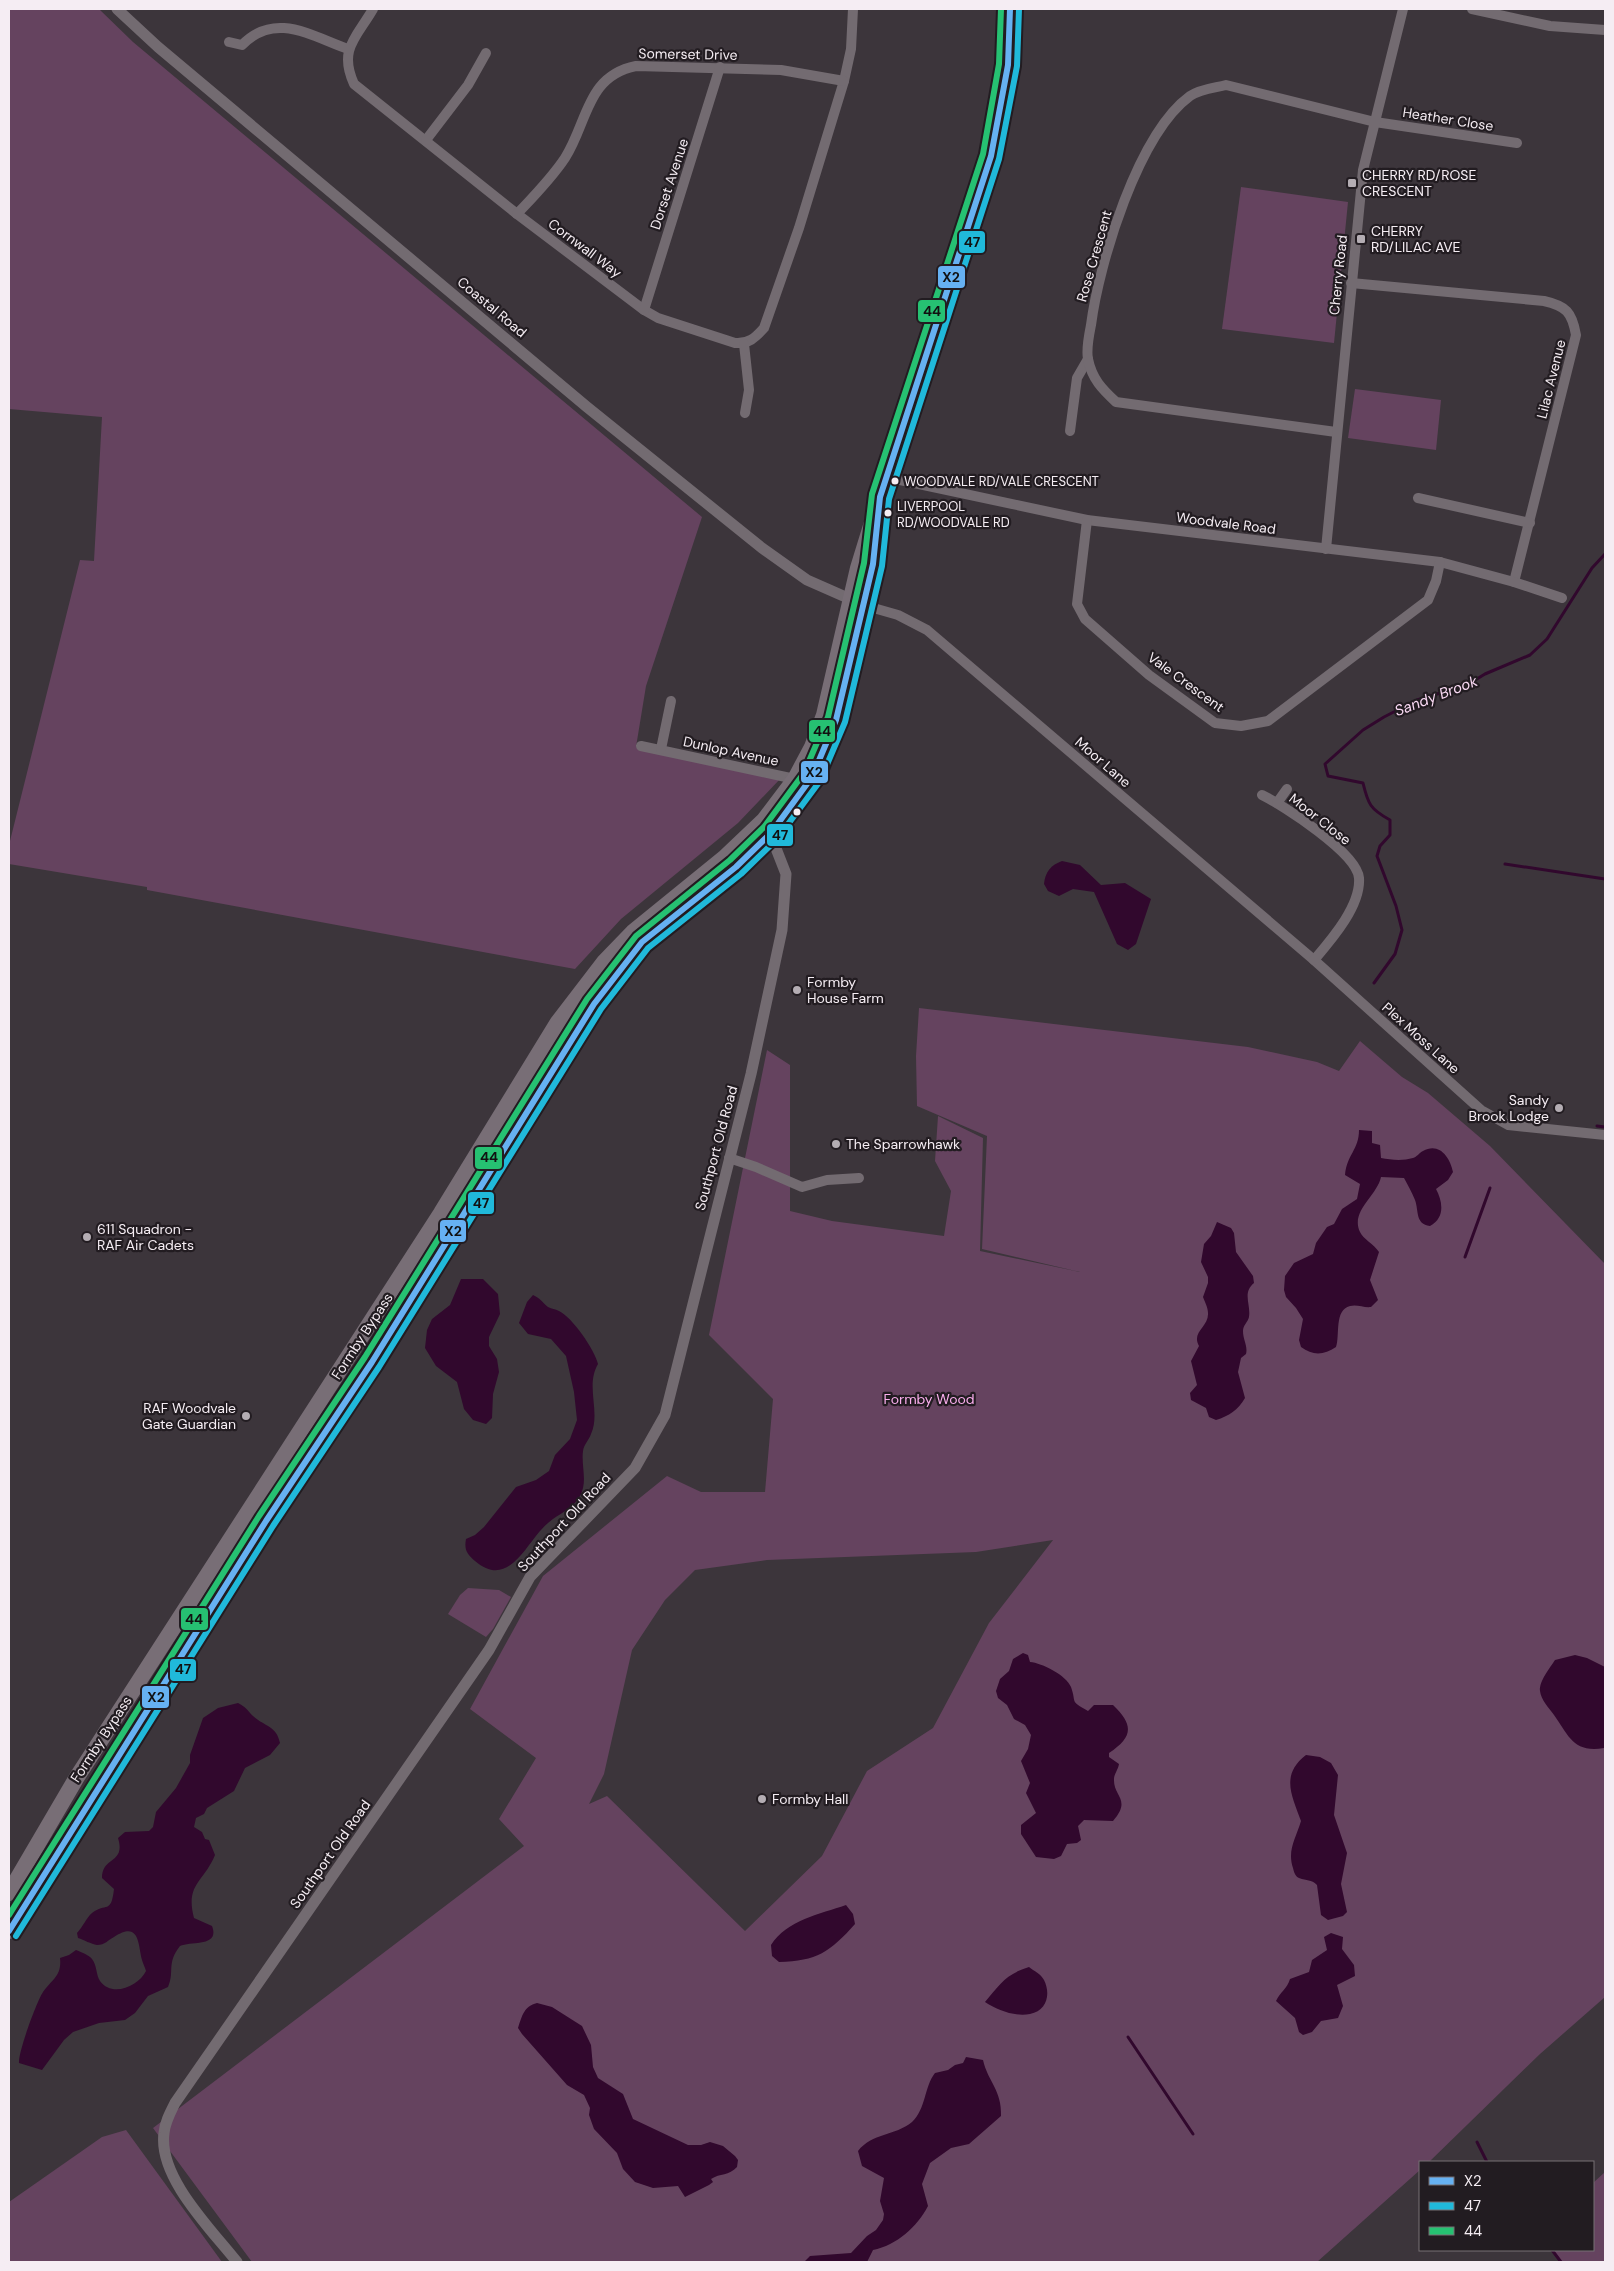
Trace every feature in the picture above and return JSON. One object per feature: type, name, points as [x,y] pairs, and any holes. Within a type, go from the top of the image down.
[{"type":"highway","points":[[767,827],[812,747],[824,716],[857,602],[873,564],[880,497],[991,156],[1008,66],[1010,9]]},
{"type":"highway","points":[[767,827],[812,777],[836,720],[857,602]]},
{"type":"highway","name":"Formby Bypass","points":[[9,1931],[266,1521],[396,1324],[594,1004],[642,942],[736,867],[767,827]]},
{"type":"highway","name":"Formby Bypass","points":[[9,1893],[77,1777],[441,1213],[558,1022],[582,990],[633,932],[724,858],[767,827]]},
{"type":"highway","points":[[316,1406],[322,1408],[330,1407],[364,1355],[396,1324]]},
{"type":"street","name":"Coastal Road","points":[[117,9],[158,47],[581,401],[762,548],[807,580],[857,602]]},
{"type":"street","points":[[229,42],[242,45],[252,35],[273,27],[289,27],[348,49],[373,9]]},
{"type":"street","points":[[745,413],[749,390],[744,344],[754,339],[768,319],[844,81],[851,49],[852,9]]},
{"type":"street","name":"Cherry Road","points":[[1326,549],[1363,170],[1403,9]]},
{"type":"street","points":[[1472,9],[1550,26],[1605,30]]},
{"type":"street","name":"Cornwall Way","points":[[348,49],[350,75],[354,84],[517,214],[644,310],[658,318],[744,344]]},
{"type":"street","points":[[426,140],[468,85],[486,53]]},
{"type":"street","name":"Somerset Drive","points":[[517,214],[546,183],[565,158],[576,139],[592,98],[600,85],[610,75],[621,69],[636,66],[781,70],[844,81]]},
{"type":"street","name":"Dorset Avenue","points":[[644,310],[720,67]]},
{"type":"street","name":"Rose Crescent","points":[[1336,432],[1116,402],[1096,384],[1088,359],[1093,306],[1114,227],[1152,142],[1170,117],[1190,96],[1204,90],[1226,85],[1375,122]]},
{"type":"street","name":"Heather Close","points":[[1375,122],[1517,144]]},
{"type":"street","name":"Lilac Avenue","points":[[1351,283],[1544,300],[1563,306],[1574,321],[1576,335],[1514,582]]},
{"type":"street","points":[[1070,431],[1077,378],[1088,359]]},
{"type":"street","name":"Woodvale Road","points":[[886,477],[1086,520],[1440,562],[1514,582],[1562,598]]},
{"type":"street","points":[[1418,498],[1530,523]]},
{"type":"street","name":"Vale Crescent","points":[[1086,520],[1077,604],[1085,619],[1149,674],[1215,723],[1241,726],[1268,721],[1428,600],[1436,581],[1440,562]]},
{"type":"street","name":"Moor Lane","points":[[857,602],[898,615],[927,630],[1314,960]]},
{"type":"street","name":"Dunlop Avenue","points":[[661,749],[671,702]]},
{"type":"street","name":"Dunlop Avenue","points":[[641,746],[795,779]]},
{"type":"street","name":"Moor Close","points":[[1277,802],[1287,789]]},
{"type":"street","name":"Moor Close","points":[[1262,795],[1277,802],[1338,848],[1355,867],[1359,876],[1358,886],[1345,920],[1314,960]]},
{"type":"street","name":"Southport Old Road","points":[[237,2262],[173,2176],[163,2142],[170,2114],[489,1650],[530,1577],[635,1468],[665,1415],[729,1158],[752,1074],[782,930],[786,874],[767,827]]},
{"type":"street","name":"Plex Moss Lane","points":[[1314,960],[1481,1110],[1508,1125],[1605,1135]]},
{"type":"street","points":[[729,1158],[756,1167],[802,1187],[827,1180],[859,1178]]},
{"type":"green space","points":[[9,9],[99,9],[133,42],[702,517],[646,686],[636,747],[781,778],[738,823],[621,919],[575,969],[147,890],[147,887],[9,864],[9,845],[80,560],[94,561],[102,417],[9,409]]},
{"type":"green space","points":[[1241,187],[1348,202],[1334,343],[1222,329]]},
{"type":"green space","points":[[1355,389],[1441,400],[1436,450],[1348,438]]},
{"type":"green space","name":"Formby Wood","points":[[919,1008],[1248,1047],[1317,1062],[1339,1071],[1360,1041],[1402,1077],[1428,1093],[1490,1146],[1605,1264],[1605,1997],[1540,2054],[1430,2161],[1419,2161],[1419,2171],[1317,2262],[252,2262],[153,2128],[524,1846],[499,1819],[536,1758],[470,1709],[543,1576],[667,1476],[701,1492],[765,1492],[773,1399],[709,1335],[767,1050],[790,1065],[790,1211],[832,1221],[944,1236],[951,1191],[935,1161],[938,1116],[983,1138],[980,1251],[1080,1272],[982,1249],[987,1136],[917,1106],[916,1056]],"holes":[[[1053,1540],[989,1623],[933,1728],[867,1771],[822,1856],[745,1931],[607,1796],[589,1804],[604,1774],[632,1650],[665,1600],[695,1570],[767,1560],[976,1552]]]},
{"type":"green space","points":[[468,1588],[499,1590],[511,1597],[493,1629],[486,1637],[448,1614],[460,1595]]},
{"type":"green space","points":[[126,2130],[222,2262],[9,2262],[9,2202],[102,2137]]},
{"type":"green space","points":[[1605,2172],[1605,2262],[1562,2262],[1553,2251],[1594,2251],[1594,2182]]},
{"type":"shaded area","points":[[1062,861],[1080,865],[1101,885],[1125,883],[1151,899],[1136,944],[1128,950],[1117,944],[1094,892],[1073,889],[1059,896],[1048,891],[1044,884],[1047,873],[1052,867]]},
{"type":"shaded area","points":[[1359,1130],[1372,1131],[1372,1143],[1380,1145],[1381,1158],[1409,1159],[1416,1157],[1423,1151],[1434,1148],[1446,1156],[1453,1172],[1448,1180],[1436,1189],[1441,1209],[1438,1219],[1430,1226],[1425,1225],[1420,1220],[1415,1200],[1404,1178],[1381,1177],[1375,1191],[1358,1217],[1361,1235],[1379,1252],[1370,1280],[1378,1300],[1371,1307],[1350,1306],[1345,1308],[1338,1324],[1336,1347],[1327,1352],[1314,1353],[1301,1347],[1299,1340],[1303,1319],[1286,1297],[1284,1290],[1285,1276],[1294,1263],[1313,1254],[1316,1243],[1327,1227],[1334,1224],[1342,1209],[1357,1199],[1360,1184],[1345,1175],[1348,1162],[1357,1143]]},
{"type":"shaded area","points":[[1217,1222],[1231,1228],[1234,1233],[1236,1252],[1253,1276],[1254,1283],[1248,1291],[1249,1317],[1243,1329],[1246,1354],[1241,1358],[1238,1372],[1245,1398],[1233,1412],[1216,1420],[1209,1417],[1206,1408],[1191,1400],[1190,1393],[1197,1385],[1191,1361],[1199,1346],[1197,1337],[1208,1318],[1207,1307],[1203,1297],[1208,1277],[1201,1262],[1204,1244],[1211,1236]]},
{"type":"shaded area","points":[[461,1279],[483,1279],[498,1294],[500,1314],[489,1337],[489,1346],[497,1359],[499,1372],[493,1394],[492,1418],[486,1424],[473,1420],[464,1409],[457,1382],[436,1366],[425,1348],[427,1330],[432,1319],[450,1305]]},
{"type":"shaded area","points":[[533,1295],[548,1307],[564,1314],[570,1320],[582,1334],[596,1358],[598,1364],[594,1372],[593,1381],[594,1426],[585,1444],[583,1457],[584,1485],[577,1501],[548,1523],[517,1560],[508,1567],[498,1570],[487,1569],[468,1554],[465,1546],[466,1539],[475,1535],[484,1527],[516,1487],[536,1480],[549,1471],[555,1455],[570,1439],[577,1420],[574,1392],[566,1356],[551,1339],[528,1334],[519,1323],[527,1302]]},
{"type":"shaded area","points":[[1023,1653],[1028,1655],[1030,1662],[1047,1667],[1064,1678],[1071,1687],[1075,1701],[1088,1711],[1094,1705],[1113,1705],[1125,1719],[1128,1730],[1123,1742],[1109,1753],[1109,1757],[1119,1764],[1114,1779],[1114,1785],[1121,1803],[1118,1814],[1113,1821],[1084,1820],[1078,1826],[1081,1840],[1077,1843],[1067,1844],[1061,1856],[1054,1859],[1036,1857],[1021,1834],[1021,1825],[1036,1813],[1026,1793],[1030,1783],[1021,1761],[1028,1749],[1031,1735],[1025,1725],[1014,1719],[1007,1705],[998,1698],[996,1691],[1000,1679],[1009,1671],[1013,1659]]},
{"type":"shaded area","points":[[1575,1655],[1587,1658],[1605,1667],[1604,1748],[1585,1748],[1573,1741],[1542,1698],[1540,1691],[1541,1683],[1555,1660]]},
{"type":"shaded area","points":[[238,1703],[273,1730],[280,1743],[270,1755],[245,1768],[234,1791],[207,1808],[204,1814],[196,1818],[194,1827],[202,1832],[205,1839],[209,1840],[215,1855],[194,1890],[192,1907],[194,1918],[212,1926],[212,1937],[204,1942],[180,1946],[173,1958],[168,1987],[148,1996],[135,2013],[125,2020],[99,2023],[73,2032],[64,2040],[42,2070],[19,2063],[21,2049],[40,1997],[56,1977],[60,1958],[76,1950],[87,1955],[94,1961],[100,1981],[111,1989],[125,1988],[143,1976],[146,1971],[136,1936],[133,1933],[129,1931],[123,1932],[97,1945],[78,1938],[77,1933],[92,1913],[107,1907],[111,1902],[114,1889],[102,1878],[106,1866],[119,1852],[118,1838],[125,1832],[149,1831],[153,1827],[156,1812],[176,1788],[190,1763],[190,1755],[203,1718],[218,1708]]},
{"type":"shaded area","points":[[1306,1755],[1320,1757],[1331,1763],[1338,1775],[1334,1815],[1347,1853],[1341,1884],[1347,1912],[1343,1916],[1328,1920],[1321,1915],[1317,1885],[1299,1878],[1294,1872],[1291,1862],[1293,1844],[1301,1821],[1290,1786],[1291,1778],[1293,1770]]},
{"type":"shaded area","points":[[846,1905],[853,1914],[855,1924],[830,1948],[803,1960],[779,1962],[772,1956],[771,1945],[786,1929],[815,1915]]},
{"type":"shaded area","points":[[1331,1933],[1343,1937],[1342,1949],[1354,1965],[1355,1976],[1337,1985],[1343,2006],[1338,2018],[1321,2021],[1312,2032],[1303,2035],[1299,2032],[1295,2018],[1276,2001],[1290,1979],[1309,1972],[1312,1960],[1327,1950],[1324,1937]]},
{"type":"shaded area","points":[[1029,1967],[1041,1976],[1046,1985],[1047,1996],[1044,2006],[1036,2012],[1018,2015],[995,2008],[985,2002],[1009,1976]]},
{"type":"shaded area","points":[[537,2003],[552,2007],[582,2026],[591,2045],[593,2067],[598,2078],[623,2094],[633,2119],[688,2145],[701,2145],[710,2142],[723,2146],[738,2160],[737,2167],[731,2172],[711,2179],[713,2182],[709,2185],[685,2197],[678,2186],[653,2188],[635,2182],[623,2169],[617,2153],[594,2129],[589,2115],[590,2108],[584,2095],[567,2085],[518,2028],[526,2009]]},
{"type":"shaded area","points":[[966,2057],[983,2060],[999,2099],[1001,2116],[969,2144],[951,2148],[930,2163],[922,2184],[928,2206],[918,2221],[905,2234],[882,2248],[873,2250],[867,2262],[804,2262],[810,2256],[851,2253],[867,2236],[876,2230],[883,2220],[884,2214],[880,2201],[884,2178],[862,2166],[858,2151],[870,2141],[905,2127],[912,2122],[920,2111],[931,2079],[935,2073],[948,2070],[955,2065],[963,2063]]},
{"type":"waterway","name":"Sandy Brook","points":[[1374,983],[1395,954],[1402,930],[1396,906],[1377,856],[1380,846],[1390,835],[1390,820],[1378,813],[1371,805],[1363,783],[1328,776],[1325,764],[1363,730],[1384,717],[1417,700],[1467,685],[1485,674],[1530,655],[1547,639],[1592,568],[1605,554]]},
{"type":"waterway","points":[[1505,864],[1605,879]]},
{"type":"waterway","points":[[1597,1126],[1605,1127]]},
{"type":"waterway","points":[[1465,1257],[1490,1188]]},
{"type":"waterway","points":[[1128,2037],[1193,2134]]},
{"type":"waterway","name":"Sandy Brook","points":[[1477,2142],[1486,2161]]},
{"type":"waterway","name":"Sandy Brook","points":[[1553,2251],[1561,2262]]},
{"type":"transit line","name":"44","points":[[9,1915],[259,1516],[365,1357],[587,999],[636,936],[730,860],[764,827],[804,773],[828,717],[864,563],[872,494],[983,154],[999,64],[1001,9]]},
{"type":"transit line","name":"X2","points":[[9,1931],[266,1521],[372,1362],[594,1004],[642,942],[736,867],[771,833],[812,777],[836,720],[873,564],[880,497],[991,156],[1008,65],[1010,9]]},
{"type":"transit line","name":"47","points":[[16,1936],[273,1526],[379,1367],[601,1009],[648,948],[741,874],[777,839],[820,781],[845,722],[882,566],[889,499],[999,159],[1017,66],[1019,9]]},
{"type":"place","name":"CHERRY RD/ROSE CRESCENT","points":[[1352,183]]},
{"type":"place","name":"CHERRY RD/LILAC AVE","points":[[1361,239]]},
{"type":"place","name":"WOODVALE RD/VALE CRESCENT","points":[[895,481]]},
{"type":"place","name":"LIVERPOOL RD/WOODVALE RD","points":[[888,513]]},
{"type":"place","name":"Formby House Farm","points":[[797,990]]},
{"type":"place","name":"Sandy Brook Lodge","points":[[1559,1108]]},
{"type":"place","name":"The Sparrowhawk","points":[[836,1144]]},
{"type":"place","name":"611 Squadron - RAF Air Cadets","points":[[87,1237]]},
{"type":"place","name":"RAF Woodvale Gate Guardian","points":[[246,1416]]},
{"type":"place","name":"Formby Hall","points":[[762,1799]]}]
